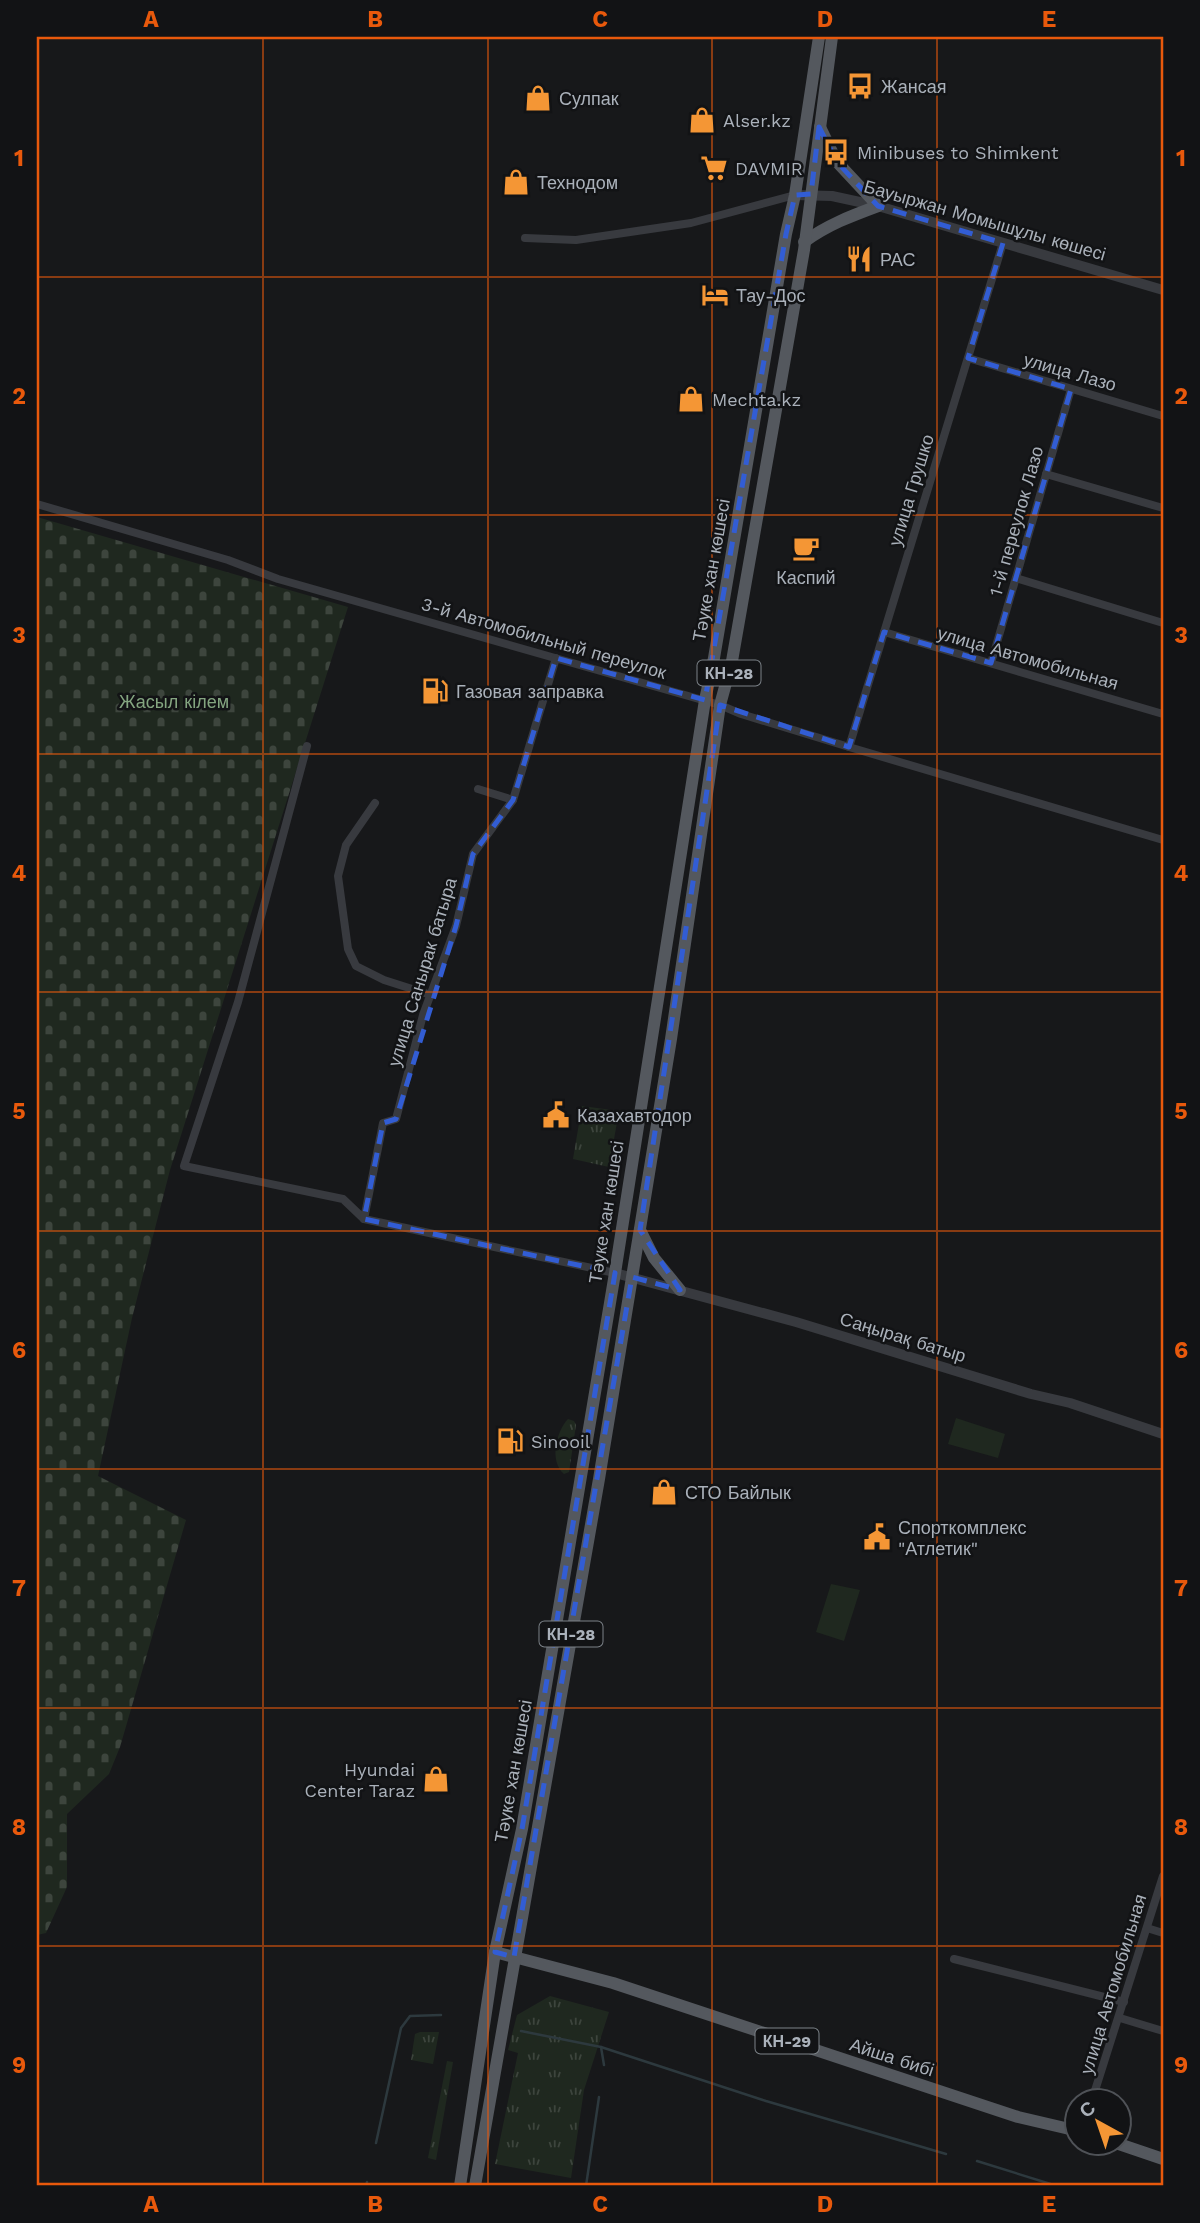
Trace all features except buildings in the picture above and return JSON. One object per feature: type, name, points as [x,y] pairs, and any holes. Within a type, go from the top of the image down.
[{"type":"main road","name":"Тәуке хан көшесі","points":[[460,2186],[495,1952],[522,1829],[615,1273],[705,700],[795,195],[819,37]]},
{"type":"main road","name":"Тәуке хан көшесі","points":[[475,2186],[599,1479],[693,897],[720,705],[733,662],[804,242],[832,37]]},
{"type":"main road","points":[[804,242],[841,220],[878,206],[837,162],[819,127]]},
{"type":"main road","points":[[640,1230],[654,1258],[680,1290]]},
{"type":"main road","name":"Айша бибі","points":[[495,1952],[613,1983],[1018,2117],[1064,2128]]},
{"type":"main road","points":[[1134,2150],[1163,2159]]},
{"type":"street","name":"Бауыржан Момышұлы көшесі","points":[[795,195],[832,196],[878,206],[1163,290]]},
{"type":"street","points":[[525,238],[576,240],[691,223],[795,195]]},
{"type":"street","name":"улица Грушко","points":[[849,747],[1003,243]]},
{"type":"street","name":"улица Лазо","points":[[968,358],[1163,416]]},
{"type":"street","name":"1-й переулок Лазо","points":[[990,663],[1071,388]]},
{"type":"street","points":[[1046,474],[1163,508]]},
{"type":"street","name":"3-й Автомобильный переулок","points":[[37,504],[228,560],[278,579],[705,700],[741,714],[1163,840]]},
{"type":"street","points":[[1016,578],[1163,622]]},
{"type":"street","name":"улица Автомобильная","points":[[884,632],[1163,714]]},
{"type":"street","name":"улица Санырак батыра","points":[[364,1219],[383,1123],[396,1119],[423,1016],[456,926],[472,854],[513,800],[556,658]]},
{"type":"street","points":[[307,746],[238,1002],[184,1166],[343,1199],[364,1219],[615,1273]]},
{"type":"street","points":[[478,789],[513,800]]},
{"type":"street","points":[[375,803],[346,845],[338,876],[348,949],[356,966],[384,980],[430,995]]},
{"type":"street","name":"Саңырақ батыр","points":[[615,1273],[796,1322],[1031,1394],[1070,1403],[1163,1434]]},
{"type":"street","name":"улица Автомобильная","points":[[1097,2086],[1163,1876]]},
{"type":"street","points":[[1147,1928],[1163,1933]]},
{"type":"street","points":[[954,1959],[1124,2002]]},
{"type":"street","points":[[1120,2018],[1163,2031]]},
{"type":"highlighted area","points":[[819,127],[837,162],[878,206],[1003,243],[968,358],[1071,389],[991,663],[884,632],[849,747],[720,705],[640,1230],[680,1290],[632,1277],[514,1957],[495,1952],[522,1829],[615,1273],[364,1219],[383,1123],[396,1119],[456,926],[473,854],[513,800],[556,658],[705,700],[786,234],[795,195],[811,194]]},
{"type":"green space","name":"Жасыл кілем","points":[[37,517],[348,607],[170,1170],[132,1318],[98,1476],[186,1520],[120,1747],[109,1774],[67,1814],[67,1887],[46,1933],[37,1935]]},
{"type":"green space","points":[[582,1106],[619,1111],[609,1167],[573,1159]]},
{"type":"green space","points":[[956,1418],[1005,1434],[998,1458],[948,1444]]},
{"type":"green space","points":[[568,1419],[576,1425],[569,1472],[564,1474],[557,1462],[556,1447],[560,1431]]},
{"type":"green space","points":[[831,1584],[860,1590],[844,1641],[816,1632]]},
{"type":"green space","points":[[550,1996],[609,2012],[584,2090],[571,2178],[495,2164],[518,2053],[508,2050],[517,2015]]},
{"type":"green space","points":[[439,2032],[433,2064],[411,2060],[415,2034]]},
{"type":"green space","points":[[447,2061],[453,2062],[436,2160],[428,2158]]},
{"type":"waterway","points":[[376,2143],[401,2028],[410,2016],[441,2015]]},
{"type":"waterway","points":[[521,2031],[601,2047],[604,2065]]},
{"type":"waterway","points":[[601,2047],[766,2101],[946,2154]]},
{"type":"waterway","points":[[586,2186],[599,2097]]},
{"type":"waterway","points":[[977,2161],[1057,2186]]},
{"type":"waterway","points":[[366,2186],[367,2182]]},
{"type":"place","name":"Жансая","points":[[860,86]]},
{"type":"place","name":"Сулпак","points":[[538,98]]},
{"type":"place","name":"Alser.kz","points":[[702,120]]},
{"type":"place","name":"Minibuses to Shimkent","points":[[836,152]]},
{"type":"place","name":"DAVMIR","points":[[714,168]]},
{"type":"place","name":"Технодом","points":[[516,182]]},
{"type":"place","name":"РАС","points":[[859,259]]},
{"type":"place","name":"Тау-Дос","points":[[715,295]]},
{"type":"place","name":"Mechta.kz","points":[[691,399]]},
{"type":"place","name":"Каспий","points":[[806,548]]},
{"type":"place","name":"Газовая заправка","points":[[435,691]]},
{"type":"place","name":"Казахавтодор","points":[[556,1115]]},
{"type":"place","name":"Sinooil","points":[[510,1441]]},
{"type":"place","name":"СТО Байлык","points":[[664,1492]]},
{"type":"place","name":"Спорткомплекс \"Атлетик\"","points":[[877,1537]]},
{"type":"place","name":"Hyundai Center Taraz","points":[[436,1779]]}]
